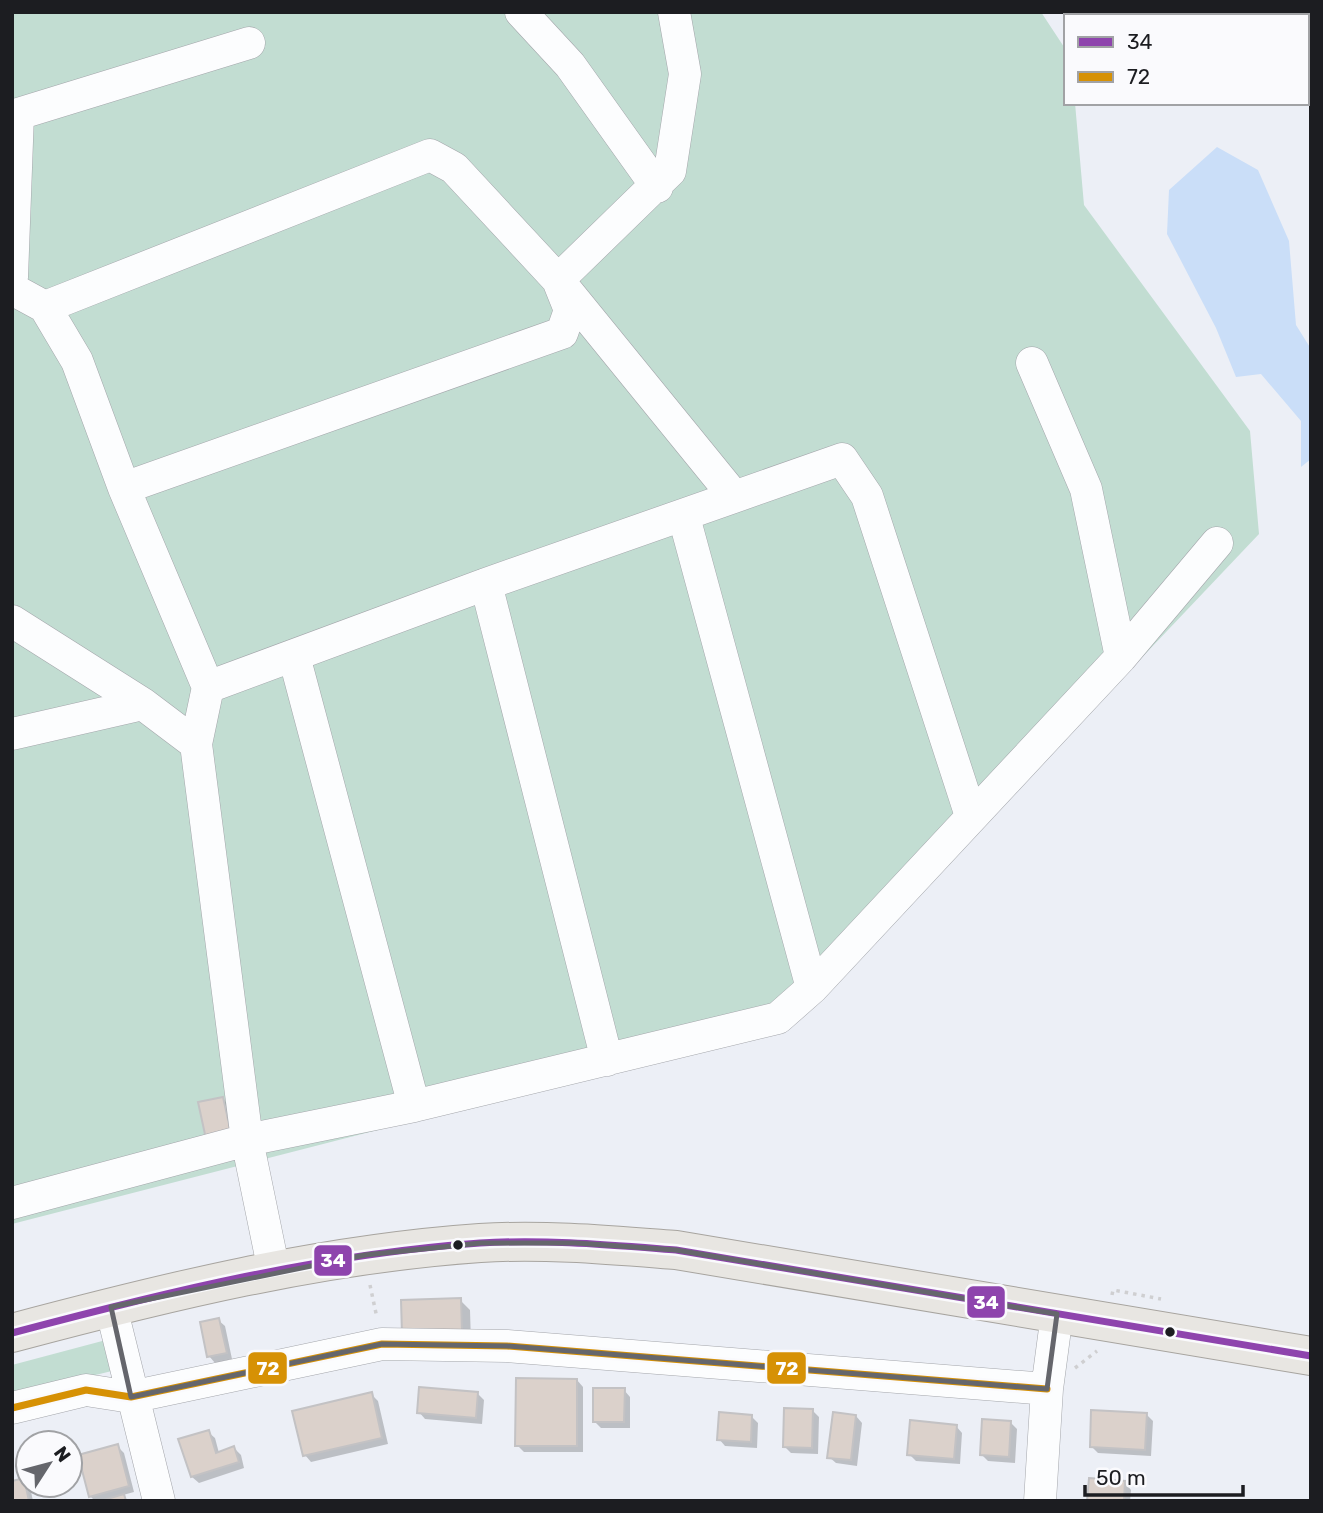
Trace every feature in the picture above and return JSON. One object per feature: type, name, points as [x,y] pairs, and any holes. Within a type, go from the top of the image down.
[{"type":"main road","points":[[12,1332],[274,1271],[365,1255],[481,1243],[576,1242],[676,1250],[1311,1356]]},
{"type":"street","points":[[522,12],[569,65],[657,187]]},
{"type":"street","points":[[558,280],[657,187],[670,171],[685,74],[674,12]]},
{"type":"street","points":[[12,277],[15,114],[249,43]]},
{"type":"street","points":[[45,307],[430,155],[454,168],[558,280],[733,495]]},
{"type":"street","points":[[124,488],[562,333],[570,310],[558,280]]},
{"type":"street","points":[[12,289],[45,307],[77,360],[124,488],[208,687],[196,744],[247,1140],[274,1271]]},
{"type":"street","points":[[1032,363],[1086,489],[1121,657]]},
{"type":"street","points":[[208,687],[486,584],[684,517],[733,495],[842,459],[867,496],[971,816]]},
{"type":"street","points":[[684,517],[812,988]]},
{"type":"street","points":[[12,1203],[247,1140],[414,1106],[778,1018],[812,988],[1121,657],[1217,543]]},
{"type":"street","points":[[486,584],[607,1060]]},
{"type":"street","points":[[12,621],[143,704],[196,744]]},
{"type":"street","points":[[294,656],[414,1106]]},
{"type":"street","points":[[12,734],[143,704]]},
{"type":"street","points":[[111,1307],[131,1397],[159,1501]]},
{"type":"street","points":[[1040,1501],[1047,1390],[1057,1314]]},
{"type":"street","points":[[12,1408],[86,1390],[131,1397],[382,1344],[507,1346],[1047,1390]]},
{"type":"path","points":[[365,1255],[382,1344]]},
{"type":"highlighted area","points":[[481,1243],[576,1243],[676,1250],[1057,1314],[1047,1389],[507,1346],[382,1344],[131,1397],[111,1307],[365,1255]]},
{"type":"green space","points":[[12,12],[1041,12],[1064,47],[1064,105],[1075,105],[1084,205],[1250,431],[1259,534],[817,1000],[783,1026],[12,1224]]},
{"type":"green space","points":[[106,1340],[112,1371],[12,1395],[12,1365]]},
{"type":"water","points":[[1217,147],[1258,170],[1289,241],[1296,325],[1311,349],[1311,459],[1301,467],[1301,421],[1261,374],[1236,377],[1216,328],[1167,234],[1169,190]]},
{"type":"building","points":[[223,1097],[231,1133],[206,1139],[198,1102]]},
{"type":"building","points":[[461,1298],[462,1332],[402,1334],[401,1300]]},
{"type":"building","points":[[219,1318],[227,1353],[207,1357],[200,1322]]},
{"type":"building","points":[[516,1378],[577,1379],[577,1446],[515,1446]]},
{"type":"building","points":[[419,1387],[478,1392],[476,1418],[417,1413]]},
{"type":"building","points":[[593,1388],[625,1388],[624,1422],[593,1422]]},
{"type":"building","points":[[372,1392],[382,1438],[303,1456],[292,1411]]},
{"type":"building","points":[[784,1408],[813,1409],[812,1448],[783,1447]]},
{"type":"building","points":[[1091,1410],[1147,1413],[1145,1450],[1090,1447]]},
{"type":"building","points":[[719,1412],[752,1415],[751,1442],[717,1440]]},
{"type":"building","points":[[833,1412],[856,1415],[851,1460],[827,1458]]},
{"type":"building","points":[[982,1419],[1011,1421],[1009,1457],[980,1455]]},
{"type":"building","points":[[910,1420],[957,1425],[954,1459],[907,1455]]},
{"type":"building","points":[[209,1430],[216,1453],[234,1446],[239,1462],[191,1477],[178,1439]]},
{"type":"building","points":[[118,1444],[129,1486],[89,1497],[84,1478],[84,1453]]},
{"type":"building","points":[[1089,1478],[1125,1481],[1124,1501],[1087,1501]]},
{"type":"building","points":[[12,1481],[14,1499],[29,1501],[12,1501]]},
{"type":"building","points":[[124,1494],[126,1501],[100,1501]]},
{"type":"transit line","name":"34","points":[[12,1333],[186,1289],[303,1266],[421,1248],[529,1242],[676,1250],[1311,1356]]},
{"type":"transit line","name":"72","points":[[12,1408],[86,1390],[131,1397],[382,1344],[507,1346],[1047,1389]]}]
